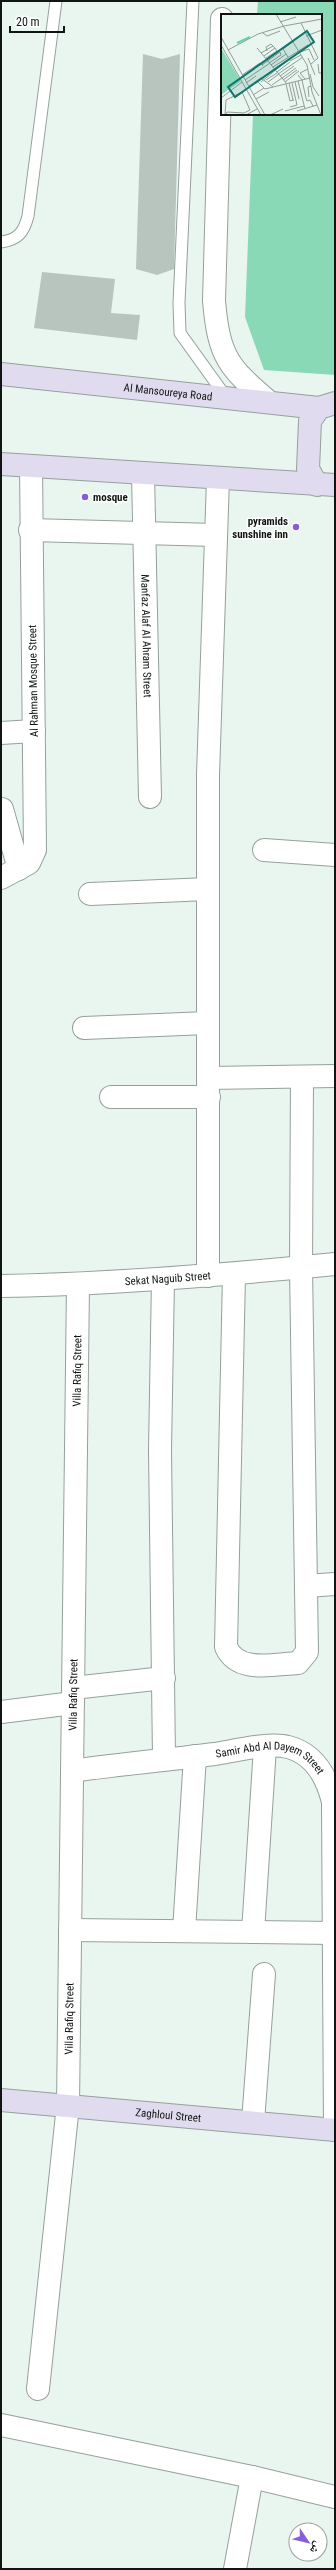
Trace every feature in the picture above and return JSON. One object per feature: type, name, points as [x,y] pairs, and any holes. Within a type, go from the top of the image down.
[{"type":"main road","name":"Al Mansoureya Road","points":[[1,374],[269,402],[327,405]]},
{"type":"main road","points":[[326,485],[308,469],[310,421],[327,405]]},
{"type":"main road","points":[[1,464],[326,485]]},
{"type":"main road","name":"Zaghloul Street","points":[[1,2100],[68,2104],[335,2130]]},
{"type":"street","points":[[222,1],[222,14]]},
{"type":"street","points":[[221,54],[214,301],[216,324],[223,352],[240,377],[269,402]]},
{"type":"street","name":"Al Rahman Mosque Street","points":[[10,873],[29,863],[34,850],[34,730],[30,530],[32,466]]},
{"type":"street","name":"Manfaz Alaf Al Ahram Street","points":[[144,474],[150,797]]},
{"type":"street","points":[[208,1276],[208,775],[218,479]]},
{"type":"street","points":[[30,530],[216,535]]},
{"type":"street","points":[[1,733],[34,730]]},
{"type":"street","points":[[2,809],[10,873]]},
{"type":"street","points":[[264,850],[335,855]]},
{"type":"street","points":[[90,894],[208,889]]},
{"type":"street","points":[[84,1028],[208,1023]]},
{"type":"street","points":[[112,1097],[302,1077],[335,1076]]},
{"type":"street","points":[[234,1274],[226,1647],[230,1656],[246,1665],[298,1663],[303,1659],[307,1652],[301,1268],[302,1077]]},
{"type":"street","name":"Sekat Naguib Street","points":[[1,1286],[78,1284],[163,1279],[335,1264]]},
{"type":"street","points":[[163,1279],[160,1450],[164,1758]]},
{"type":"street","name":"Villa Rafiq Street","points":[[38,2388],[68,2104],[78,1284]]},
{"type":"street","points":[[306,1586],[335,1584]]},
{"type":"street","points":[[1,1712],[164,1678]]},
{"type":"street","points":[[253,1932],[265,1747]]},
{"type":"street","name":"Samir Abd Al Dayem Street","points":[[72,1771],[164,1758],[195,1756],[265,1747],[287,1747],[306,1755],[320,1768],[329,1784],[334,1802],[335,2130]]},
{"type":"street","points":[[184,1931],[195,1756]]},
{"type":"street","points":[[70,1930],[334,1932]]},
{"type":"street","points":[[252,2122],[264,1974]]},
{"type":"street","points":[[1,2425],[252,2477],[335,2497]]},
{"type":"street","points":[[235,2569],[252,2477]]},
{"type":"lane","points":[[1,242],[14,238],[25,230],[56,1]]},
{"type":"lane","points":[[193,1],[179,295],[180,333],[227,398]]},
{"type":"green space","points":[[258,1],[335,1],[335,375],[264,370],[245,317],[253,115],[322,115],[322,14],[257,14]]},
{"type":"building","points":[[143,54],[162,59],[180,54],[174,269],[157,275],[136,269]]},
{"type":"building","points":[[42,272],[115,279],[111,313],[140,315],[137,340],[34,328]]},
{"type":"place","name":"mosque","points":[[85,497]]},
{"type":"place","name":"pyramids sunshine inn","points":[[296,527]]}]
